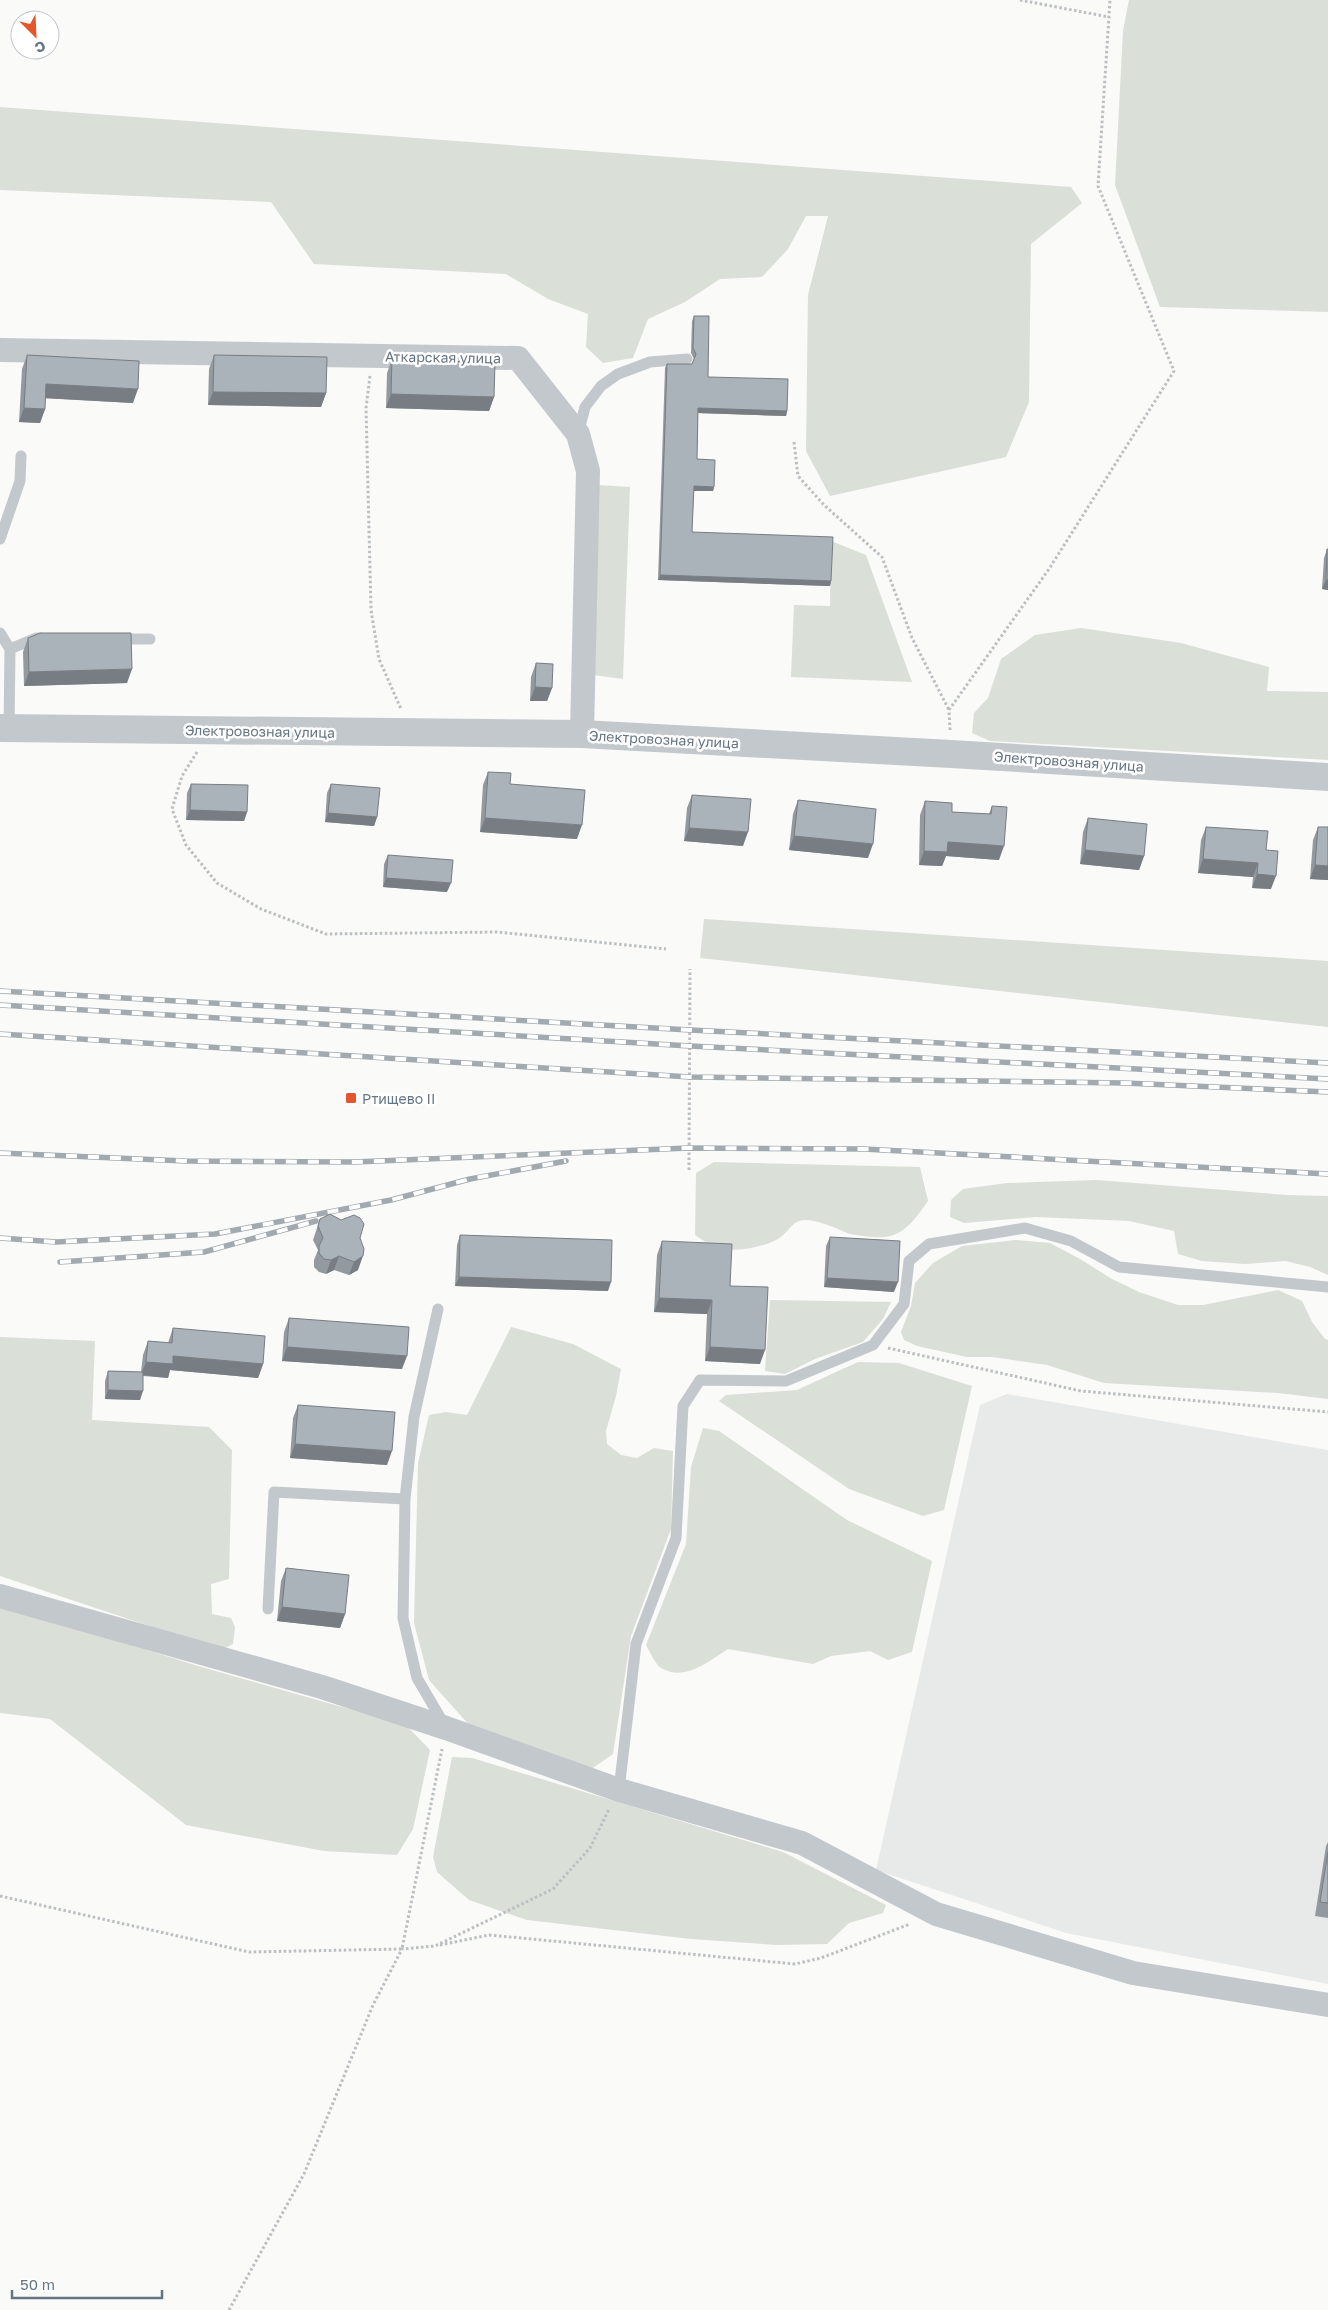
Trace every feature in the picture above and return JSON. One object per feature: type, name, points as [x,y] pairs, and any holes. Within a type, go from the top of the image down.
[{"type":"street","name":"Аткарская улица","points":[[0,350],[518,358],[578,434],[588,472],[582,734]]},
{"type":"street","name":"Электровозная улица","points":[[5,728],[582,734],[1328,777]]},
{"type":"street","points":[[0,1596],[322,1687],[446,1728],[619,1790],[802,1843],[936,1914],[1133,1973],[1328,2005]]},
{"type":"lane","points":[[578,434],[585,407],[601,386],[618,374],[650,362],[687,359]]},
{"type":"lane","points":[[0,539],[20,481],[21,456]]},
{"type":"lane","points":[[0,634],[10,649],[5,728]]},
{"type":"lane","points":[[10,649],[36,638],[55,638]]},
{"type":"lane","points":[[102,639],[150,639]]},
{"type":"lane","points":[[619,1790],[636,1644],[676,1538],[683,1406],[700,1380],[786,1381],[873,1345],[904,1304],[909,1262],[929,1244],[1026,1228],[1072,1241],[1119,1267],[1328,1287]]},
{"type":"lane","points":[[438,1309],[414,1417],[405,1499],[403,1618],[417,1678],[446,1728]]},
{"type":"lane","points":[[268,1609],[274,1492],[405,1499]]},
{"type":"path","points":[[1020,0],[1109,17]]},
{"type":"path","points":[[949,710],[1049,569],[1174,371],[1098,186],[1110,0]]},
{"type":"path","points":[[373,356],[366,408],[371,610],[379,659],[411,732]]},
{"type":"path","points":[[794,442],[798,476],[824,505],[882,557],[912,638],[949,710],[951,754]]},
{"type":"path","points":[[211,730],[182,776],[172,809],[186,845],[217,883],[261,909],[326,934],[497,932],[666,949]]},
{"type":"path","points":[[689,1170],[690,969]]},
{"type":"path","points":[[873,1345],[1081,1391],[1328,1412]]},
{"type":"path","points":[[229,2310],[304,2174],[373,2005],[402,1948],[446,1728]]},
{"type":"path","points":[[435,1946],[553,1889],[590,1848],[619,1790]]},
{"type":"path","points":[[0,1896],[249,1952],[435,1946],[489,1935],[795,1964],[821,1958],[936,1914]]},
{"type":"shaded area","points":[[1129,0],[1328,0],[1328,312],[1160,307],[1115,185],[1123,31]]},
{"type":"shaded area","points":[[0,107],[1071,187],[1082,203],[1031,244],[1029,402],[1006,457],[830,496],[806,451],[808,295],[828,216],[806,216],[788,249],[762,277],[720,279],[685,302],[648,319],[633,358],[603,363],[586,347],[588,314],[548,299],[506,274],[314,264],[271,202],[0,190]]},
{"type":"shaded area","points":[[598,485],[630,487],[623,679],[593,675]]},
{"type":"shaded area","points":[[831,541],[866,555],[912,682],[791,677],[794,605],[830,606]]},
{"type":"shaded area","points":[[1081,628],[1181,643],[1269,667],[1267,691],[1328,692],[1328,760],[990,741],[972,733],[974,713],[988,698],[1001,659],[1035,635]]},
{"type":"shaded area","points":[[704,919],[1328,961],[1328,1027],[700,958]]},
{"type":"shaded area","points":[[714,1162],[920,1167],[928,1201],[908,1226],[894,1235],[886,1237],[852,1234],[820,1222],[801,1220],[781,1237],[767,1244],[733,1250],[718,1248],[695,1235],[696,1173]]},
{"type":"shaded area","points":[[1097,1180],[1287,1195],[1328,1196],[1328,1275],[1310,1267],[1285,1261],[1245,1264],[1202,1261],[1178,1254],[1174,1231],[1129,1221],[1036,1217],[964,1223],[950,1217],[951,1200],[963,1189],[1007,1183]]},
{"type":"shaded area","points":[[1016,1240],[1050,1243],[1112,1279],[1139,1292],[1178,1305],[1203,1305],[1278,1290],[1302,1301],[1312,1322],[1325,1339],[1328,1340],[1328,1399],[1278,1393],[1104,1383],[1047,1365],[992,1357],[967,1357],[917,1346],[904,1340],[901,1332],[911,1306],[915,1283],[933,1263],[962,1246]]},
{"type":"shaded area","points":[[770,1300],[891,1302],[883,1319],[863,1342],[815,1359],[785,1374],[765,1371]]},
{"type":"shaded area","points":[[511,1327],[573,1344],[621,1369],[606,1431],[607,1444],[621,1455],[637,1458],[654,1448],[673,1451],[671,1529],[631,1636],[613,1754],[590,1770],[470,1726],[429,1680],[414,1623],[418,1463],[429,1415],[446,1412],[467,1415]]},
{"type":"shaded area","points":[[0,1337],[95,1341],[92,1420],[209,1427],[232,1450],[229,1579],[211,1584],[212,1614],[231,1618],[235,1627],[233,1644],[225,1648],[206,1645],[0,1576]]},
{"type":"shaded area","points":[[858,1362],[899,1363],[972,1386],[944,1510],[923,1516],[849,1489],[719,1401],[726,1395],[797,1390]]},
{"type":"shaded area","points":[[1007,1394],[1328,1450],[1328,1984],[1066,1933],[876,1870],[980,1405]]},
{"type":"shaded area","points":[[703,1428],[719,1431],[847,1520],[932,1561],[912,1652],[888,1660],[870,1651],[831,1656],[813,1664],[728,1649],[705,1664],[688,1671],[670,1672],[659,1666],[646,1645],[686,1544],[691,1467]]},
{"type":"shaded area","points":[[0,1604],[198,1666],[406,1725],[430,1750],[413,1829],[397,1855],[324,1851],[186,1825],[50,1719],[0,1713]]},
{"type":"shaded area","points":[[452,1757],[472,1758],[783,1852],[886,1905],[883,1913],[849,1923],[827,1944],[777,1945],[691,1939],[527,1920],[469,1900],[437,1872],[433,1857]]},
{"type":"building","points":[[694,316],[709,316],[708,377],[788,379],[787,411],[698,408],[697,459],[715,460],[714,487],[694,486],[692,532],[833,537],[831,581],[660,575],[667,364],[692,364],[696,354],[693,348]]},
{"type":"building","points":[[27,355],[139,361],[138,389],[46,384],[45,409],[24,408]]},
{"type":"building","points":[[214,355],[327,357],[326,393],[213,392]]},
{"type":"building","points":[[392,359],[495,363],[494,397],[391,394]]},
{"type":"building","points":[[1327,549],[1328,580],[1326,580]]},
{"type":"building","points":[[40,633],[131,633],[132,669],[29,672],[28,638]]},
{"type":"building","points":[[536,663],[553,664],[552,688],[535,687]]},
{"type":"building","points":[[488,772],[511,773],[510,784],[585,790],[582,825],[485,818]]},
{"type":"building","points":[[191,784],[248,785],[247,812],[190,810]]},
{"type":"building","points":[[331,784],[380,788],[377,817],[328,813]]},
{"type":"building","points":[[692,795],[751,799],[748,832],[689,828]]},
{"type":"building","points":[[798,800],[876,809],[873,844],[794,836]]},
{"type":"building","points":[[925,801],[952,803],[952,812],[991,814],[992,806],[1007,807],[1004,846],[948,842],[947,852],[924,851]]},
{"type":"building","points":[[1088,818],[1147,824],[1144,856],[1085,850]]},
{"type":"building","points":[[1206,827],[1268,831],[1266,850],[1278,851],[1276,876],[1257,874],[1258,863],[1203,859]]},
{"type":"building","points":[[1318,827],[1328,827],[1328,866],[1315,865]]},
{"type":"building","points":[[388,855],[453,860],[451,883],[386,878]]},
{"type":"building","points":[[330,1214],[341,1220],[354,1215],[360,1218],[364,1224],[360,1238],[364,1249],[363,1256],[354,1262],[339,1256],[331,1260],[324,1259],[319,1253],[319,1246],[323,1238],[318,1226],[320,1219]]},
{"type":"building","points":[[460,1235],[612,1240],[611,1282],[459,1277]]},
{"type":"building","points":[[830,1237],[900,1241],[898,1282],[827,1278]]},
{"type":"building","points":[[662,1241],[732,1244],[730,1286],[768,1287],[765,1350],[710,1347],[712,1300],[659,1298]]},
{"type":"building","points":[[289,1318],[409,1327],[407,1356],[287,1347]]},
{"type":"building","points":[[173,1328],[265,1336],[263,1364],[173,1356],[173,1364],[146,1362],[148,1341],[172,1343]]},
{"type":"building","points":[[108,1371],[143,1372],[143,1391],[108,1390]]},
{"type":"building","points":[[298,1405],[395,1412],[392,1451],[295,1444]]},
{"type":"building","points":[[286,1568],[349,1575],[345,1614],[282,1607]]},
{"type":"building","points":[[1328,1852],[1328,1903],[1320,1902]]},
{"type":"railway","points":[[0,991],[690,1030],[1328,1063]]},
{"type":"railway","points":[[0,1005],[690,1046],[1328,1079]]},
{"type":"railway","points":[[0,1034],[690,1077],[1124,1083],[1328,1092]]},
{"type":"railway","points":[[0,1153],[185,1161],[355,1162],[689,1148],[864,1149],[1328,1174]]},
{"type":"railway","points":[[0,1238],[56,1242],[215,1234],[391,1200],[470,1179],[566,1161]]},
{"type":"railway","points":[[60,1262],[204,1252],[316,1221]]},
{"type":"place","name":"Ртищево II","points":[[351,1098]]}]
